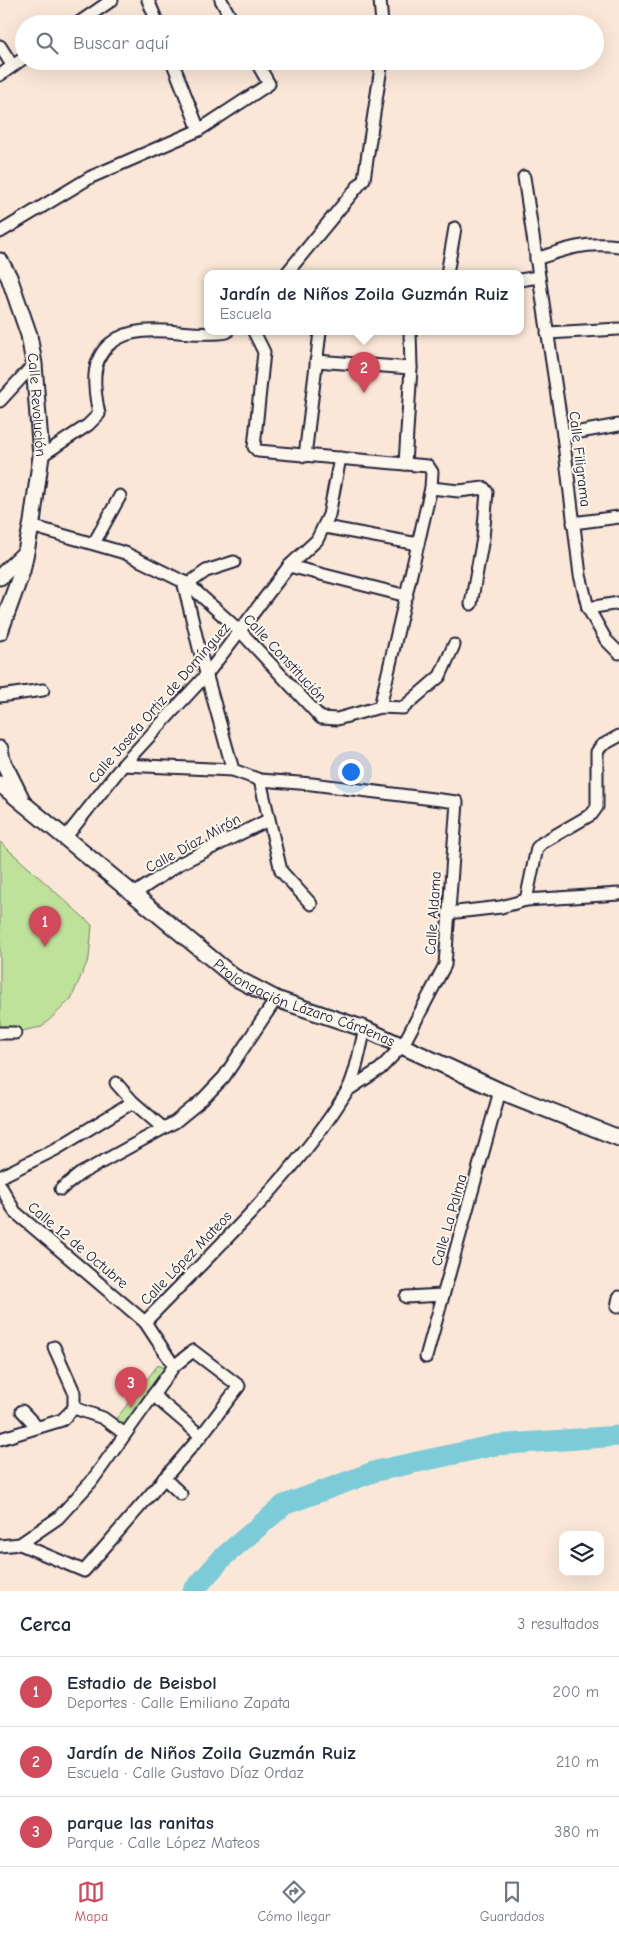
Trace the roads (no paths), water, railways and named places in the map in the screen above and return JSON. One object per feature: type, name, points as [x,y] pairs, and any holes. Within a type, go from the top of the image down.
[{"type":"main road","name":"Calle Revolución","points":[[0,261],[9,277],[29,334],[34,364],[41,456],[31,526],[22,571],[0,632]]},
{"type":"main road","points":[[0,577],[26,552]]},
{"type":"main road","points":[[0,749],[2,760],[25,806]]},
{"type":"main road","name":"Prolongación Lázaro Cárdenas","points":[[0,784],[234,977],[276,999],[403,1045],[500,1090],[619,1138]]},
{"type":"street","points":[[86,15],[96,5],[112,0]]},
{"type":"street","points":[[148,0],[154,15]]},
{"type":"street","points":[[221,0],[229,15]]},
{"type":"street","points":[[380,0],[381,15]]},
{"type":"street","points":[[0,46],[12,66]]},
{"type":"street","points":[[0,75],[15,64]]},
{"type":"street","points":[[176,70],[199,130]]},
{"type":"street","points":[[0,232],[92,178],[199,130],[269,84],[261,70]]},
{"type":"street","points":[[289,270],[364,179],[381,70]]},
{"type":"street","name":"Calle Filigrama","points":[[524,177],[563,435],[580,575],[588,608],[606,640],[619,653]]},
{"type":"street","points":[[448,270],[455,228]]},
{"type":"street","points":[[536,259],[568,247],[594,243],[619,246]]},
{"type":"street","points":[[524,279],[538,277]]},
{"type":"street","points":[[547,333],[619,329]]},
{"type":"street","points":[[41,456],[88,425],[99,414],[94,391],[96,362],[104,348],[121,334],[139,331],[204,334]]},
{"type":"street","points":[[256,335],[264,352],[254,447],[258,451],[428,466],[432,472],[431,488],[380,708],[398,709],[405,706],[440,676],[454,645]]},
{"type":"street","points":[[305,456],[320,335]]},
{"type":"street","points":[[405,464],[411,368],[410,335]]},
{"type":"street","points":[[316,361],[411,368]]},
{"type":"street","points":[[0,401],[34,364]]},
{"type":"street","points":[[563,435],[619,424]]},
{"type":"street","name":"Calle Josefa Ortiz de Domínguez","points":[[65,838],[123,765],[207,674],[241,632],[289,566],[317,540],[325,526],[340,458]]},
{"type":"street","points":[[431,488],[459,491],[484,488],[487,492],[484,538],[471,604]]},
{"type":"street","points":[[94,543],[120,496]]},
{"type":"street","points":[[573,523],[619,517]]},
{"type":"street","name":"Calle Constitución","points":[[31,526],[124,553],[186,582],[241,632],[321,718],[336,719],[380,708]]},
{"type":"street","points":[[325,526],[418,544]]},
{"type":"street","points":[[233,770],[207,674],[186,582],[206,571],[234,562]]},
{"type":"street","points":[[289,566],[407,596]]},
{"type":"street","points":[[588,608],[619,603]]},
{"type":"street","points":[[0,696],[43,690]]},
{"type":"street","points":[[526,900],[537,848],[542,843],[592,814],[598,801],[597,752],[601,746],[619,736]]},
{"type":"street","points":[[123,765],[233,770],[260,780],[281,871],[311,904]]},
{"type":"street","name":"Calle Aldama","points":[[260,780],[312,784],[457,802],[445,965],[403,1045]]},
{"type":"street","name":"Calle Díaz Mirón","points":[[134,894],[179,864],[268,820]]},
{"type":"street","points":[[448,913],[501,907],[526,900],[619,894]]},
{"type":"street","points":[[61,1189],[80,1174],[175,1122],[202,1100],[224,1077],[276,999]]},
{"type":"street","name":"Calle López Mateos","points":[[174,1366],[145,1322],[248,1215],[306,1149],[348,1090],[365,1030]]},
{"type":"street","points":[[0,1033],[15,1033]]},
{"type":"street","name":"Calle López Mateos","points":[[348,1090],[380,1069],[403,1045]]},
{"type":"street","points":[[116,1084],[133,1102],[163,1128]]},
{"type":"street","name":"Calle La Palma","points":[[426,1357],[500,1090]]},
{"type":"street","points":[[0,1177],[56,1150],[133,1102]]},
{"type":"street","name":"Calle 12 de Octubre","points":[[0,1184],[15,1212],[145,1322]]},
{"type":"street","points":[[406,1297],[443,1295]]},
{"type":"street","points":[[0,1438],[62,1420],[74,1408],[74,1392],[54,1347]]},
{"type":"street","points":[[0,1546],[20,1544],[84,1571],[201,1436],[239,1386],[193,1351],[174,1366],[91,1482],[58,1518],[20,1544]]},
{"type":"street","points":[[153,1395],[201,1436]]},
{"type":"street","points":[[74,1408],[103,1418],[125,1434]]},
{"type":"street","points":[[22,1411],[37,1427]]},
{"type":"street","points":[[164,1478],[182,1494]]},
{"type":"waterway","points":[[193,1591],[223,1557],[284,1505],[376,1471],[496,1445],[619,1436]]},
{"type":"place","name":"Jardín de Niños Zoila Guzmán Ruiz","points":[[364,393]]},
{"type":"place","name":"Estadio de Beisbol","points":[[45,947]]},
{"type":"place","name":"parque las ranitas","points":[[131,1408]]}]
